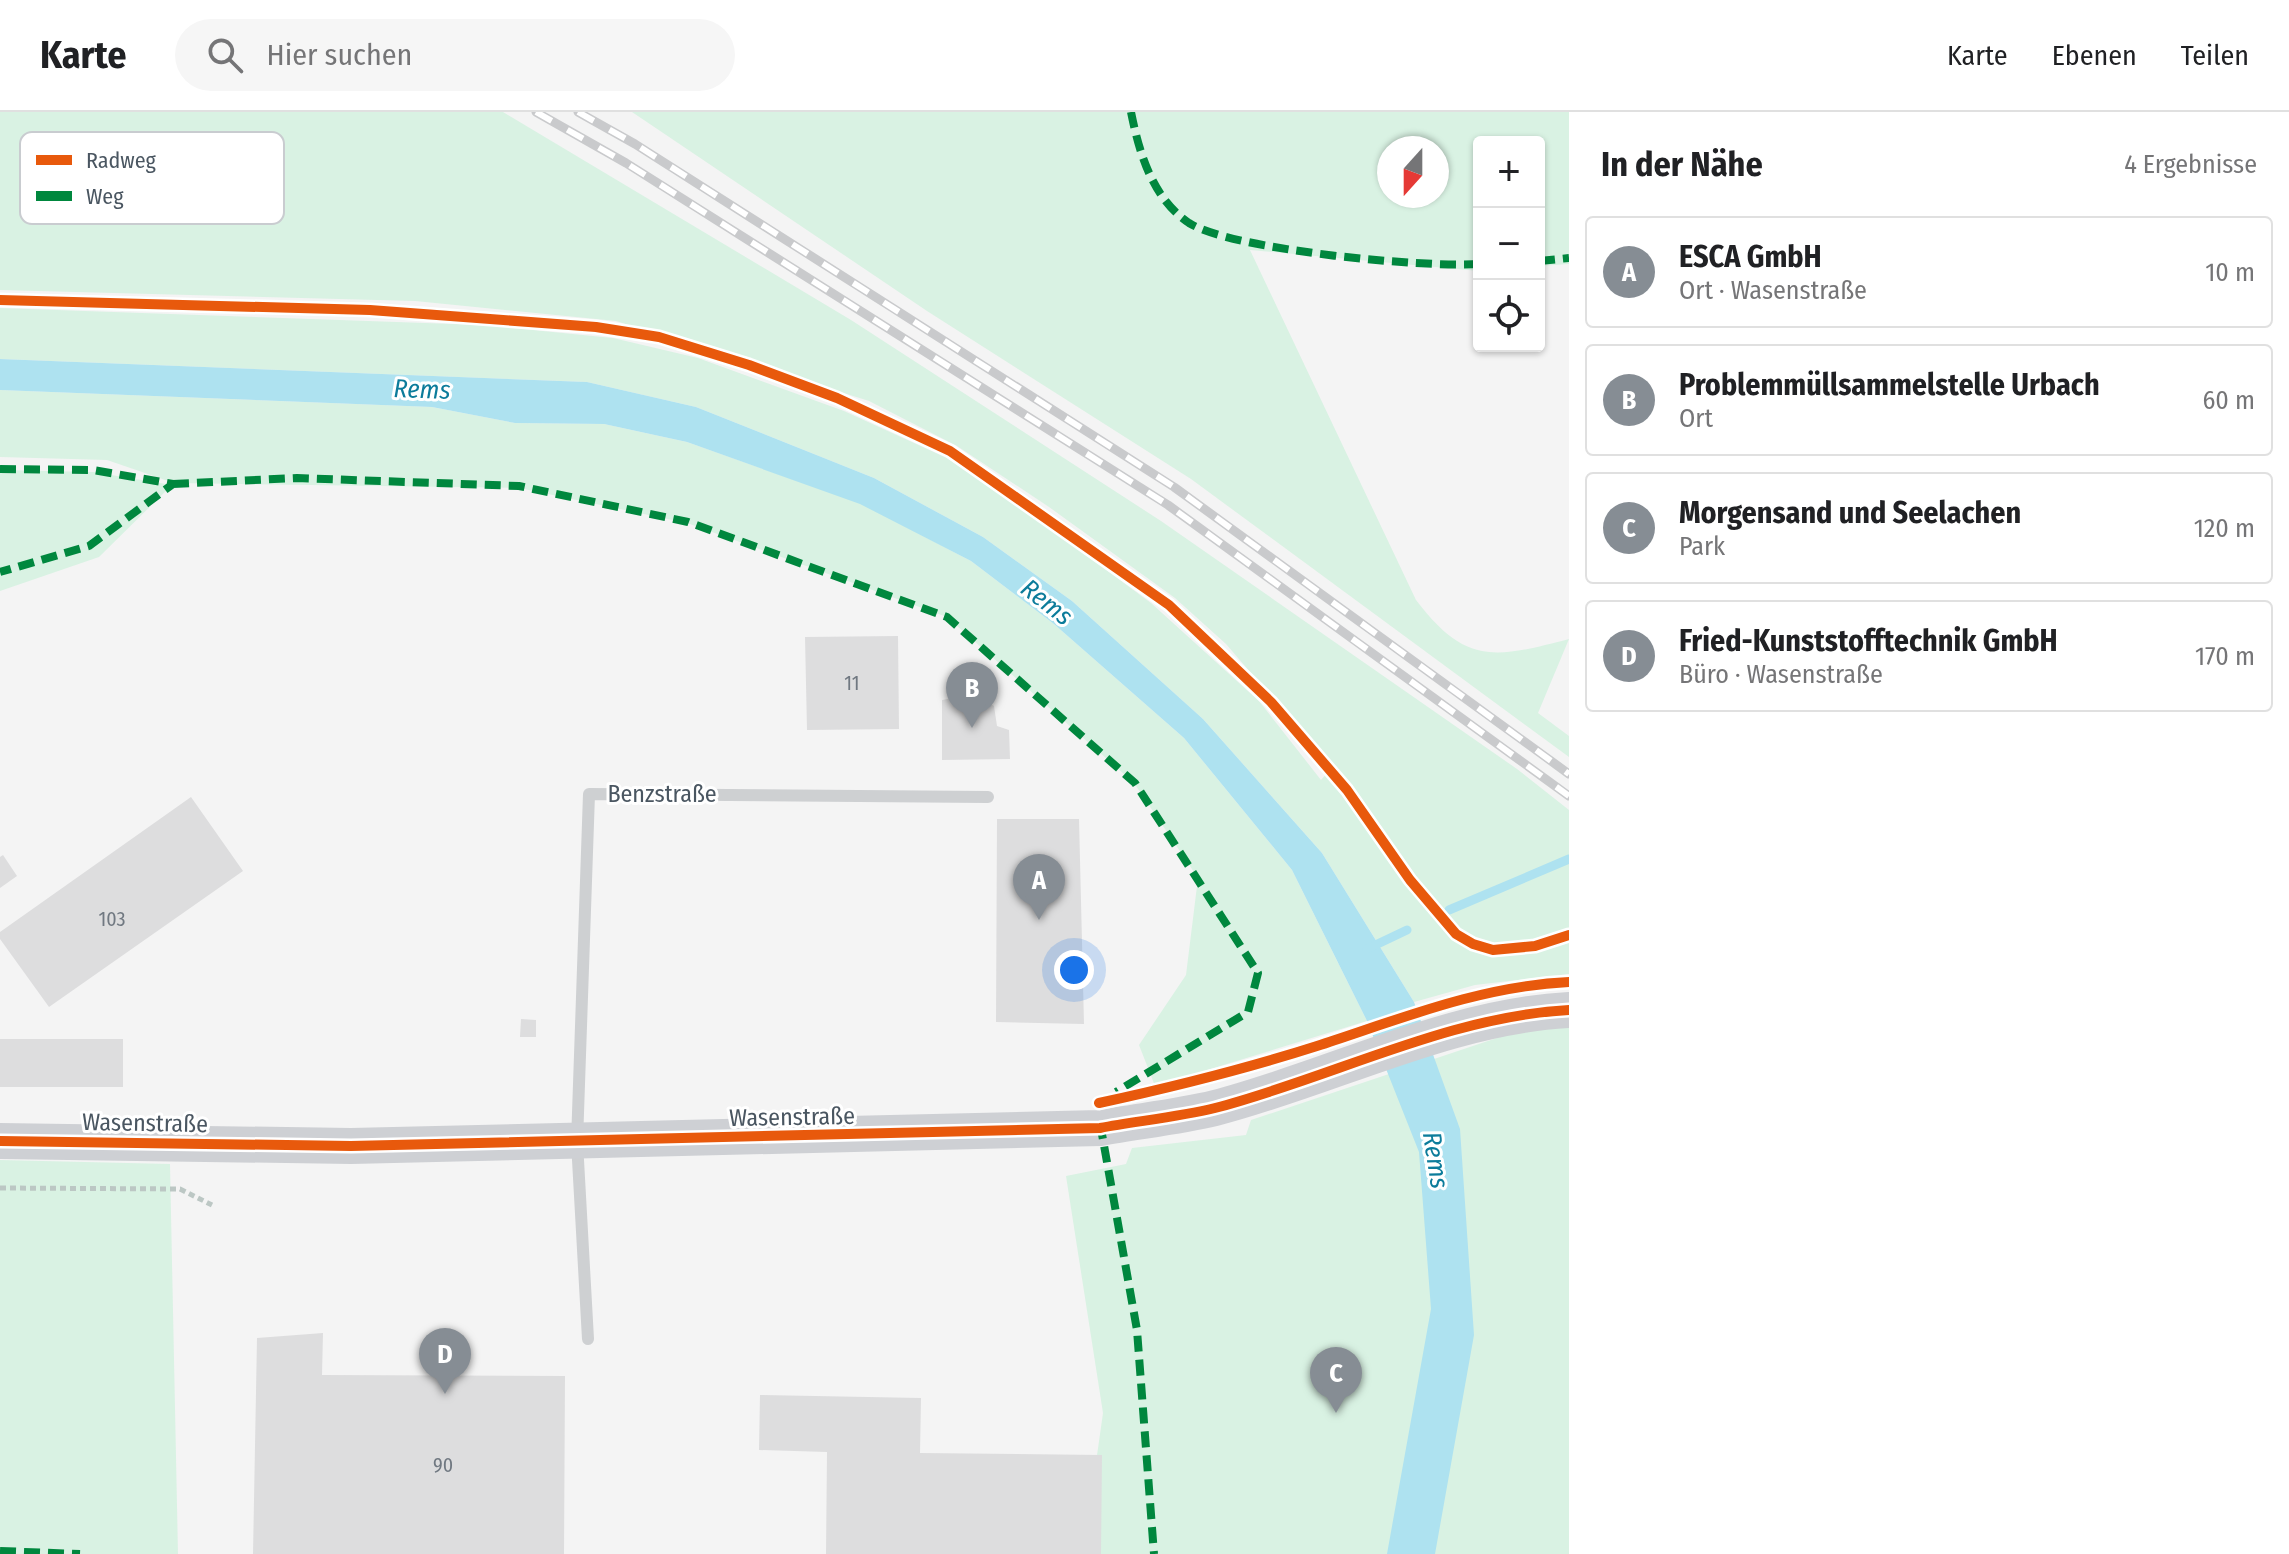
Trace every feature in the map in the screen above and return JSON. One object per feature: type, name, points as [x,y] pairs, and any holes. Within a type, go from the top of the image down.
[{"type":"street","name":"Wasenstraße","points":[[0,1141],[351,1146],[1100,1128],[1214,1108],[1481,1024],[1538,1011],[1569,1010]]},
{"type":"lane","name":"Benzstraße","points":[[577,1142],[589,794],[988,797]]},
{"type":"lane","points":[[577,1142],[588,1339]]},
{"type":"path","points":[[0,1188],[180,1189],[212,1205]]},
{"type":"green space","points":[[0,112],[503,112],[851,320],[1161,521],[1517,769],[1569,810],[1569,974],[1475,985],[1414,1002],[1322,853],[1203,719],[1072,601],[983,537],[874,478],[696,407],[587,382],[0,359],[0,308],[482,325],[613,338],[698,358],[844,411],[947,458],[1047,526],[1151,603],[1259,701],[1321,780],[1332,767],[1226,644],[1175,598],[1049,507],[957,446],[869,401],[616,321],[415,301],[0,290]]},
{"type":"green space","points":[[632,112],[1569,112],[1569,264],[1545,266],[1545,136],[1473,136],[1473,270],[1250,250],[1416,600],[1451,637],[1484,651],[1521,650],[1569,639],[1538,713],[1569,736],[1569,757],[1191,479],[927,311]]},
{"type":"green space","points":[[0,390],[432,407],[515,423],[604,424],[687,442],[860,503],[971,561],[1054,624],[1184,738],[1292,870],[1367,1021],[1155,1086],[1139,1045],[1186,975],[1198,878],[1134,783],[947,617],[687,523],[519,488],[174,483],[107,460],[0,457]]},
{"type":"green space","points":[[0,470],[93,472],[172,485],[99,557],[0,591]]},
{"type":"green space","points":[[1569,1014],[1569,1554],[1083,1554],[1103,1413],[1066,1176],[1126,1164],[1132,1148],[1246,1135],[1251,1120]]},
{"type":"green space","points":[[0,1160],[170,1164],[178,1554],[0,1554]]},
{"type":"water","name":"Rems","points":[[0,359],[587,382],[696,407],[874,478],[983,537],[1072,601],[1203,719],[1322,853],[1414,1002],[1460,1129],[1474,1335],[1435,1554],[1387,1554],[1431,1309],[1419,1152],[1367,1021],[1292,870],[1184,738],[1054,624],[971,561],[860,504],[687,442],[604,424],[515,423],[432,407],[0,390]]},
{"type":"building","points":[[898,636],[899,729],[807,730],[805,637]]},
{"type":"building","points":[[975,694],[994,706],[997,726],[1009,730],[1010,759],[942,760],[942,700]]},
{"type":"building","points":[[191,797],[243,871],[49,1007],[0,939],[0,932]]},
{"type":"building","points":[[997,819],[1079,819],[1084,1024],[996,1022]]},
{"type":"building","points":[[3,855],[17,876],[0,888],[0,857]]},
{"type":"building","points":[[521,1019],[536,1020],[536,1037],[520,1037]]},
{"type":"building","points":[[0,1039],[123,1039],[123,1087],[0,1087]]},
{"type":"building","points":[[323,1333],[322,1375],[565,1376],[564,1554],[253,1554],[257,1338]]},
{"type":"building","points":[[760,1395],[921,1398],[920,1453],[1102,1455],[1101,1554],[826,1554],[827,1452],[759,1450]]},
{"type":"waterway","points":[[1449,910],[1569,859]]},
{"type":"waterway","points":[[1367,949],[1407,930]]},
{"type":"railway","points":[[536,112],[626,163],[1168,505],[1569,796]]},
{"type":"railway","points":[[578,112],[635,144],[1174,487],[1569,774]]},
{"type":"marked path","points":[[1131,112],[1138,143],[1156,187],[1165,201],[1189,223],[1212,233],[1285,249],[1375,260],[1473,264]]},
{"type":"marked path","points":[[1545,260],[1569,258]]},
{"type":"marked path","points":[[0,469],[93,470],[173,484],[89,546],[0,572]]},
{"type":"marked path","points":[[173,484],[297,478],[519,486],[688,522],[947,617],[1135,783],[1258,973],[1248,1012],[1116,1092]]},
{"type":"marked path","points":[[1100,1123],[1137,1330],[1154,1554]]},
{"type":"marked path","points":[[0,1551],[80,1554]]},
{"type":"cycle path","points":[[0,300],[370,310],[596,327],[659,337],[749,365],[837,398],[950,451],[1169,605],[1271,702],[1347,790],[1410,880],[1456,934],[1473,944],[1493,950],[1535,946],[1569,935]]},
{"type":"cycle path","points":[[1099,1103],[1263,1062],[1472,997],[1569,982]]},
{"type":"cycle path","points":[[0,1141],[351,1146],[1100,1128],[1215,1108],[1435,1036],[1524,1015],[1569,1010]]},
{"type":"place","name":"Problemmüllsammelstelle Urbach","points":[[972,728]]},
{"type":"place","name":"ESCA GmbH","points":[[1039,920]]},
{"type":"place","name":"Fried-Kunststofftechnik GmbH","points":[[445,1394]]},
{"type":"place","name":"Morgensand und Seelachen","points":[[1336,1413]]}]
